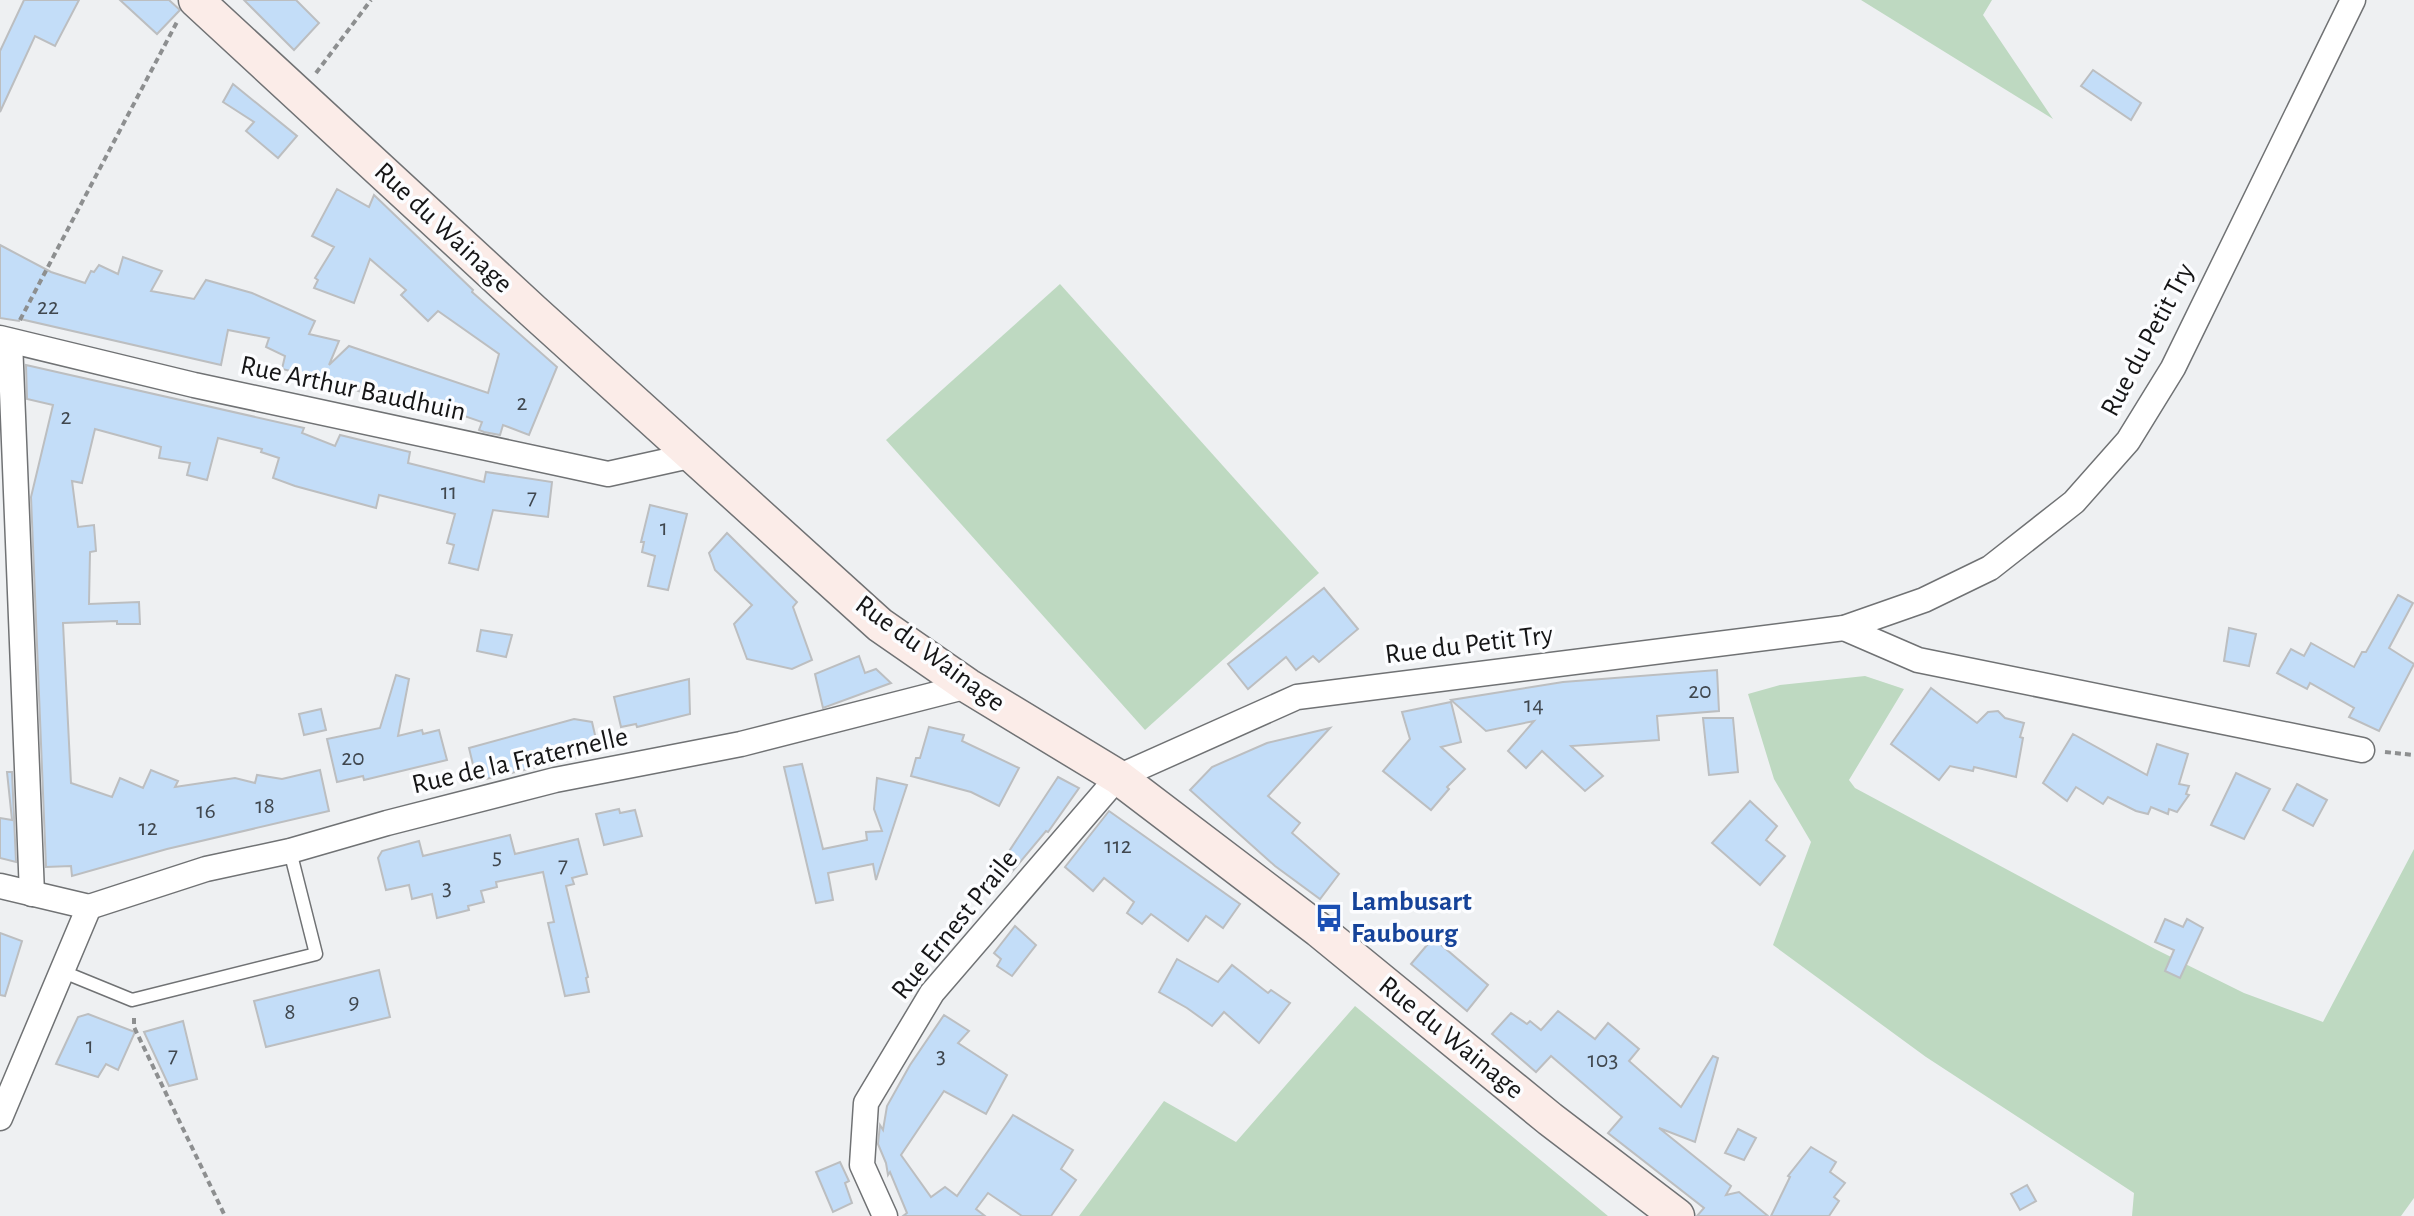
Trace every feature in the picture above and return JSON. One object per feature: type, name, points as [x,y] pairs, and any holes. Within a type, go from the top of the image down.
[{"type":"main road","name":"Rue du Wainage","points":[[188,7],[300,94],[533,311],[880,625],[968,686],[1118,777],[1319,930],[1550,1119],[1677,1216]]},
{"type":"street","name":"Rue du Petit Try","points":[[1118,777],[1297,697],[1844,628],[1924,600],[1990,568],[2074,502],[2128,441],[2173,368],[2353,0]]},
{"type":"street","points":[[5,339],[32,894]]},
{"type":"street","name":"Rue Arthur Baudhuin","points":[[5,339],[194,385],[608,474],[694,455]]},
{"type":"street","points":[[1844,628],[1918,660],[2362,750]]},
{"type":"street","name":"Rue de la Fraternelle","points":[[89,907],[206,869],[290,851],[555,780],[741,744],[968,686]]},
{"type":"street","name":"Rue Ernest Praile","points":[[885,1216],[862,1165],[866,1103],[932,993],[1118,777]]},
{"type":"street","points":[[0,886],[89,907],[0,1118]]},
{"type":"lane","points":[[61,971],[132,1000],[316,954],[290,851]]},
{"type":"path","points":[[300,94],[371,0]]},
{"type":"path","points":[[5,339],[188,7]]},
{"type":"path","points":[[2362,750],[2414,755]]},
{"type":"path","points":[[132,1000],[134,1027],[225,1216]]},
{"type":"green space","points":[[1861,0],[1992,0],[1983,15],[2053,119]]},
{"type":"green space","points":[[1060,284],[1319,573],[1145,730],[886,440]]},
{"type":"green space","points":[[1865,676],[1904,689],[1849,780],[1855,788],[2155,949],[2244,993],[2323,1022],[2414,849],[2414,1198],[2401,1216],[2132,1216],[2134,1193],[1926,1057],[1773,945],[1811,842],[1774,779],[1748,694],[1780,685]]},
{"type":"green space","points":[[1355,1006],[1608,1216],[1079,1216],[1164,1101],[1236,1142]]},
{"type":"building","points":[[24,0],[79,0],[55,46],[35,36],[0,112],[0,51]]},
{"type":"building","points":[[120,0],[169,0],[180,10],[157,34]]},
{"type":"building","points":[[244,0],[296,0],[319,23],[294,50]]},
{"type":"building","points":[[2093,70],[2141,103],[2131,120],[2081,86]]},
{"type":"building","points":[[233,84],[297,136],[278,158],[246,131],[254,122],[223,102]]},
{"type":"building","points":[[337,189],[369,207],[374,195],[472,292],[557,367],[529,435],[503,425],[500,435],[484,432],[479,430],[482,422],[415,399],[412,408],[358,391],[360,387],[282,369],[285,356],[266,347],[269,338],[228,330],[221,365],[20,319],[0,318],[0,245],[51,272],[85,283],[91,271],[94,272],[99,265],[118,274],[123,257],[162,271],[151,291],[194,299],[206,280],[252,293],[315,321],[309,334],[339,341],[329,365],[349,346],[488,393],[499,354],[438,311],[428,321],[401,295],[406,290],[370,259],[354,303],[314,288],[318,280],[315,278],[334,247],[312,236]]},
{"type":"building","points":[[26,365],[304,428],[302,433],[335,446],[340,435],[410,452],[408,463],[484,482],[486,472],[552,482],[548,517],[493,510],[478,570],[449,563],[454,545],[447,543],[455,514],[379,495],[376,508],[295,486],[273,478],[279,458],[261,452],[262,449],[218,438],[207,480],[187,475],[190,463],[159,458],[161,447],[95,429],[82,483],[72,481],[78,527],[94,525],[96,551],[90,552],[89,604],[139,602],[140,624],[117,624],[117,621],[63,623],[71,783],[112,797],[120,778],[143,788],[151,770],[178,781],[175,787],[235,778],[255,783],[257,775],[282,779],[320,770],[329,811],[167,849],[72,876],[71,866],[46,867],[31,497],[53,405],[27,399]]},
{"type":"building","points":[[650,505],[687,514],[668,590],[648,586],[655,556],[642,552],[644,542],[641,542]]},
{"type":"building","points":[[727,533],[797,602],[793,607],[812,660],[792,669],[747,659],[734,624],[752,605],[715,570],[709,553]]},
{"type":"building","points":[[1324,588],[1358,629],[1319,662],[1313,656],[1296,670],[1286,657],[1248,689],[1228,664]]},
{"type":"building","points":[[2398,595],[2413,603],[2389,648],[2414,664],[2379,731],[2349,717],[2354,708],[2310,683],[2307,689],[2277,673],[2291,649],[2304,656],[2311,643],[2354,667],[2362,652],[2366,652]]},
{"type":"building","points":[[2229,628],[2256,634],[2249,666],[2224,661]]},
{"type":"building","points":[[481,630],[512,635],[506,657],[477,651]]},
{"type":"building","points":[[859,656],[865,673],[876,669],[891,683],[823,708],[815,674]]},
{"type":"building","points":[[1717,670],[1719,711],[1657,716],[1659,740],[1571,746],[1603,776],[1585,791],[1542,751],[1526,768],[1508,751],[1534,721],[1486,731],[1451,700],[1563,682]]},
{"type":"building","points":[[396,675],[409,679],[398,736],[422,730],[423,734],[439,730],[447,760],[364,780],[363,776],[337,782],[327,739],[380,728]]},
{"type":"building","points":[[689,679],[690,714],[637,727],[636,724],[621,727],[614,697]]},
{"type":"building","points":[[1931,688],[1977,723],[1988,712],[1998,711],[2005,718],[2024,723],[2016,777],[1974,767],[1973,771],[1950,766],[1939,780],[1891,744]]},
{"type":"building","points":[[1451,702],[1461,742],[1441,747],[1465,769],[1431,810],[1383,771],[1410,739],[1402,712]]},
{"type":"building","points":[[321,709],[326,730],[304,735],[299,714]]},
{"type":"building","points":[[1703,718],[1733,718],[1738,772],[1709,775]]},
{"type":"building","points":[[574,719],[592,722],[598,748],[582,751],[584,756],[477,781],[469,748]]},
{"type":"building","points":[[929,727],[964,735],[962,741],[1019,768],[999,806],[971,792],[911,776]]},
{"type":"building","points":[[1330,728],[1268,796],[1300,823],[1292,833],[1339,874],[1320,899],[1275,866],[1190,790],[1212,767],[1267,743]]},
{"type":"building","points":[[2073,734],[2147,775],[2157,744],[2188,754],[2179,784],[2189,786],[2186,794],[2189,795],[2177,812],[2169,809],[2168,814],[2151,807],[2148,814],[2136,811],[2108,797],[2103,804],[2076,787],[2067,801],[2043,783]]},
{"type":"building","points":[[802,764],[823,849],[867,840],[866,832],[882,831],[874,809],[877,778],[907,785],[876,880],[873,864],[828,873],[833,900],[816,903],[784,767]]},
{"type":"building","points":[[7,772],[12,772],[16,862],[0,858],[0,818],[12,820]]},
{"type":"building","points":[[2236,773],[2270,789],[2244,839],[2211,825]]},
{"type":"building","points":[[1058,777],[1079,788],[1048,832],[1011,873],[1000,865]]},
{"type":"building","points":[[2297,784],[2327,800],[2313,826],[2283,810]]},
{"type":"building","points":[[1750,801],[1777,826],[1766,840],[1785,856],[1760,885],[1712,843]]},
{"type":"building","points":[[619,809],[620,813],[635,810],[642,836],[604,845],[596,814]]},
{"type":"building","points":[[1109,811],[1240,904],[1223,928],[1206,916],[1188,941],[1151,914],[1142,924],[1127,913],[1134,902],[1104,878],[1093,891],[1065,867]]},
{"type":"building","points":[[510,835],[515,854],[578,839],[587,874],[572,878],[574,884],[566,886],[589,992],[565,996],[548,923],[554,922],[543,872],[496,882],[497,887],[481,891],[484,902],[468,906],[469,910],[437,918],[432,894],[412,899],[409,885],[386,890],[378,858],[382,851],[419,841],[423,856]]},
{"type":"building","points":[[2165,919],[2183,927],[2187,919],[2203,928],[2180,978],[2165,971],[2174,950],[2155,942]]},
{"type":"building","points":[[1015,926],[1036,945],[1012,976],[997,966],[1001,959],[994,953]]},
{"type":"building","points":[[0,933],[22,941],[5,996],[0,995]]},
{"type":"building","points":[[1433,938],[1488,985],[1467,1011],[1411,964]]},
{"type":"building","points":[[1177,959],[1218,982],[1232,965],[1268,993],[1271,990],[1290,1003],[1259,1043],[1224,1012],[1212,1026],[1159,992]]},
{"type":"building","points":[[379,970],[390,1017],[266,1047],[254,1001]]},
{"type":"building","points":[[1558,1011],[1595,1039],[1608,1023],[1639,1049],[1629,1061],[1681,1107],[1713,1056],[1718,1058],[1695,1142],[1659,1128],[1731,1186],[1726,1195],[1739,1192],[1768,1216],[1697,1216],[1704,1208],[1608,1133],[1622,1117],[1551,1056],[1536,1072],[1492,1034],[1511,1013],[1527,1024],[1530,1021],[1541,1030]]},
{"type":"building","points":[[88,1014],[135,1032],[118,1070],[106,1064],[98,1077],[56,1064],[78,1017]]},
{"type":"building","points":[[944,1015],[969,1031],[958,1043],[1007,1075],[986,1114],[944,1091],[901,1155],[931,1197],[945,1187],[957,1196],[1013,1115],[1073,1150],[1061,1169],[1076,1180],[1051,1216],[1022,1216],[988,1193],[976,1209],[985,1216],[903,1216],[907,1213],[890,1172],[888,1175],[878,1144],[880,1125],[883,1130],[887,1106]]},
{"type":"building","points":[[183,1021],[197,1079],[169,1086],[144,1032]]},
{"type":"building","points":[[1738,1129],[1756,1138],[1744,1160],[1725,1153]]},
{"type":"building","points":[[1811,1147],[1836,1162],[1830,1172],[1845,1183],[1834,1197],[1839,1201],[1829,1216],[1771,1216],[1788,1176]]},
{"type":"building","points":[[840,1162],[849,1181],[845,1183],[852,1203],[833,1212],[816,1172]]},
{"type":"building","points":[[2027,1185],[2036,1201],[2020,1210],[2011,1194]]},
{"type":"place","name":"Lambusart Faubourg","points":[[1329,918]]}]
